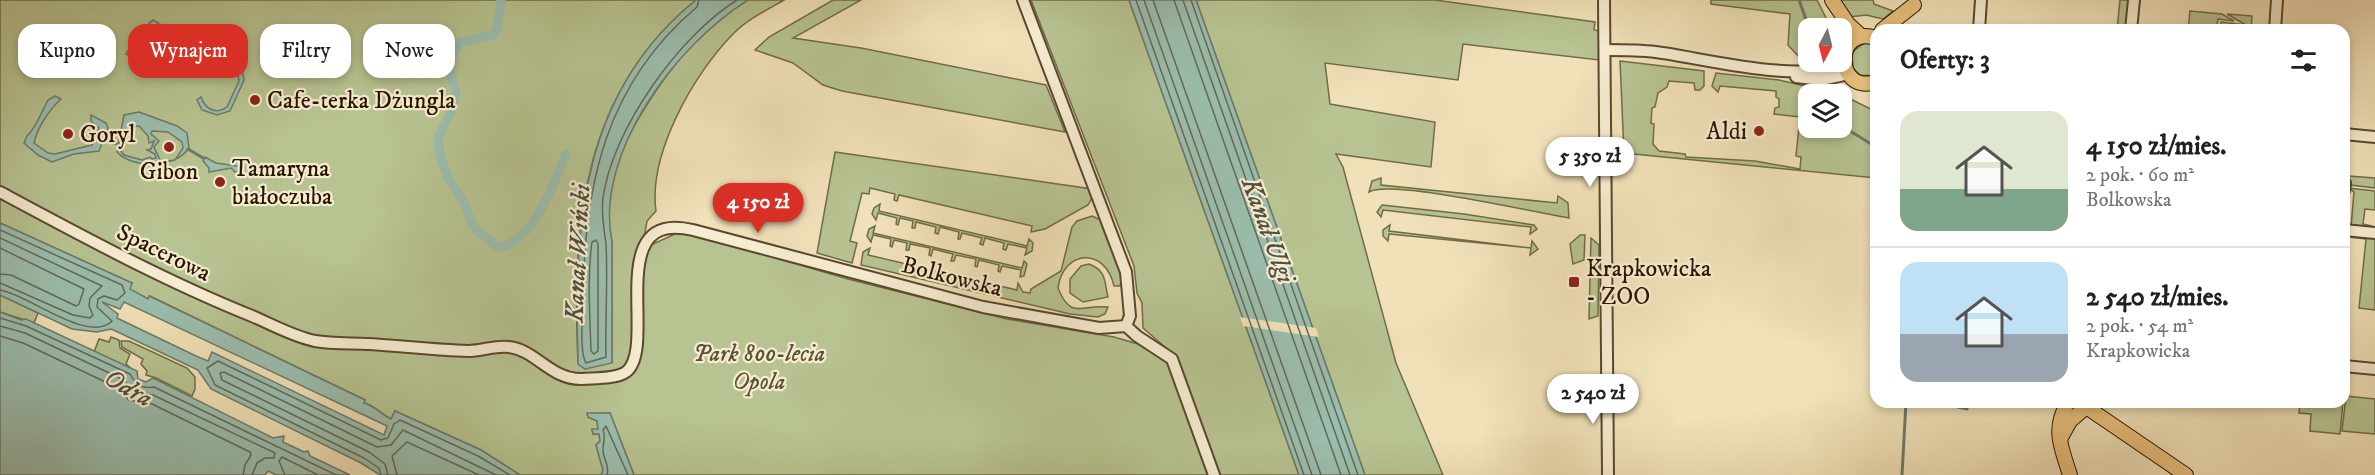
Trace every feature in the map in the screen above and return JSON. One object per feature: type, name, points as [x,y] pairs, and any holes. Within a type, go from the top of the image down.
[{"type":"main road","points":[[1823,0],[1833,18]]},
{"type":"main road","points":[[1832,0],[1848,24],[1870,33]]},
{"type":"main road","points":[[1888,24],[1916,2]]},
{"type":"main road","points":[[1900,24],[1916,2]]},
{"type":"main road","points":[[1852,44],[1870,37]]},
{"type":"main road","points":[[1850,72],[1857,81],[1870,86]]},
{"type":"main road","points":[[2065,408],[2059,421],[2060,439],[2070,475]]},
{"type":"main road","points":[[2060,439],[2080,408]]},
{"type":"main road","points":[[2089,408],[2186,475]]},
{"type":"street","points":[[1023,0],[1125,272],[1130,316],[1126,326],[1172,359],[1214,475]]},
{"type":"street","points":[[1604,0],[1608,475]]},
{"type":"street","points":[[1979,24],[1981,0]]},
{"type":"street","points":[[2132,24],[2134,0]]},
{"type":"street","points":[[2275,24],[2277,0]]},
{"type":"street","points":[[1605,50],[1656,52],[1769,69],[1798,71]]},
{"type":"street","points":[[2350,135],[2375,137]]},
{"type":"street","name":"Spacerowa","points":[[0,192],[89,240],[186,286],[314,341],[471,351],[509,347],[520,350],[560,375],[573,379],[619,375],[627,371],[637,355],[639,266],[641,252],[651,238]]},
{"type":"street","name":"Bolkowska","points":[[651,238],[666,229],[677,226],[982,307],[1099,328],[1126,326]]},
{"type":"street","points":[[2350,231],[2375,233]]},
{"type":"street","points":[[2350,367],[2375,369]]},
{"type":"green space","name":"Park 800-lecia Opola","points":[[0,0],[696,0],[658,37],[628,77],[607,120],[592,165],[582,212],[578,262],[578,363],[585,369],[612,362],[612,242],[608,208],[613,174],[633,129],[667,75],[687,50],[729,10],[748,0],[784,0],[739,28],[719,50],[690,92],[677,116],[659,165],[655,189],[656,211],[647,221],[643,243],[649,246],[677,233],[693,234],[848,279],[1007,319],[1114,337],[1138,344],[1163,359],[1172,359],[1172,353],[1143,328],[1142,303],[1137,293],[1134,266],[1031,0],[1129,0],[1299,475],[634,475],[610,413],[587,414],[588,417],[597,421],[598,429],[592,430],[593,434],[599,434],[600,441],[596,445],[603,470],[601,475],[520,475],[481,450],[395,411],[391,419],[364,403],[365,400],[150,296],[148,299],[129,289],[132,283],[0,223],[0,196],[142,270],[306,343],[313,337],[227,303],[147,266],[0,189]]},
{"type":"green space","points":[[833,0],[861,0],[793,38],[861,48],[1046,85],[1065,132],[842,91],[823,85],[793,63],[755,50],[769,37]]},
{"type":"green space","points":[[1196,0],[1435,0],[1595,22],[1594,30],[1600,31],[1599,60],[1463,44],[1458,80],[1325,63],[1330,104],[1435,122],[1431,167],[1336,154],[1343,167],[1396,363],[1443,475],[1365,475]]},
{"type":"green space","points":[[1711,0],[1817,0],[1826,18],[1798,18],[1798,56],[1788,45],[1790,14],[1711,4]]},
{"type":"green space","points":[[1840,0],[1873,0],[1874,4],[1893,11],[1883,19],[1866,15],[1850,17]]},
{"type":"green space","points":[[2120,0],[2130,0],[2128,24],[2118,24]]},
{"type":"green space","points":[[2190,11],[2222,14],[2234,21],[2218,19],[2217,24],[2189,24]]},
{"type":"green space","points":[[2227,14],[2252,16],[2251,24],[2244,24]]},
{"type":"green space","points":[[1865,43],[1870,44],[1870,76],[1860,75],[1853,68],[1852,52]]},
{"type":"green space","points":[[1620,61],[1704,71],[1704,86],[1700,90],[1695,90],[1694,83],[1669,81],[1667,87],[1658,93],[1655,107],[1652,108],[1651,123],[1654,124],[1653,144],[1659,151],[1685,154],[1686,157],[1755,161],[1800,169],[1801,157],[1796,156],[1798,136],[1852,138],[1852,100],[1870,109],[1870,177],[1624,153]]},
{"type":"green space","points":[[1716,73],[1798,84],[1798,117],[1774,114],[1775,108],[1779,107],[1776,91],[1720,86],[1718,92],[1712,86]]},
{"type":"green space","points":[[835,152],[1092,189],[1092,198],[1088,205],[1045,229],[1031,232],[1032,226],[899,195],[897,201],[894,200],[895,194],[870,188],[869,194],[862,193],[850,241],[857,243],[852,263],[817,253]]},
{"type":"green space","points":[[2350,176],[2375,178],[2375,188],[2350,185]]},
{"type":"green space","points":[[1381,178],[1381,185],[1557,203],[1558,196],[1568,203],[1569,218],[1434,193],[1383,189],[1369,192],[1372,181]]},
{"type":"green space","points":[[2350,188],[2375,191],[2375,210],[2365,209],[2363,224],[2372,226],[2372,230],[2351,227],[2354,192]]},
{"type":"green space","points":[[880,204],[879,211],[1027,246],[1029,239],[1033,243],[1032,251],[1025,255],[1027,248],[1008,244],[1006,250],[1003,249],[1004,243],[985,238],[983,245],[980,244],[982,238],[962,233],[958,239],[959,232],[940,227],[938,234],[935,233],[936,227],[916,222],[915,228],[912,228],[913,221],[900,218],[898,225],[896,224],[897,218],[878,213],[876,220],[872,214],[874,208]]},
{"type":"green space","points":[[1382,205],[1464,214],[1534,225],[1537,229],[1530,234],[1531,227],[1383,210],[1381,217],[1377,212]]},
{"type":"green space","points":[[1092,216],[1103,221],[1123,275],[1120,286],[1114,286],[1109,273],[1102,264],[1094,259],[1084,258],[1068,266],[1061,275],[1058,288],[1063,298],[1073,308],[1108,307],[1105,314],[1098,317],[1070,314],[861,265],[863,252],[870,248],[868,255],[1017,290],[1018,283],[1023,292],[1030,293],[1031,289],[1061,271],[1072,227],[1077,221]]},
{"type":"green space","points":[[1390,225],[1389,231],[1531,248],[1389,234],[1388,241],[1383,236],[1383,230]]},
{"type":"green space","points":[[875,226],[873,233],[1013,266],[1022,268],[1024,261],[1027,264],[1024,276],[1020,277],[1021,270],[1002,266],[1000,272],[998,271],[999,265],[979,260],[977,267],[975,266],[976,259],[956,255],[954,261],[951,261],[953,254],[933,249],[931,256],[929,255],[930,248],[910,244],[909,250],[906,250],[907,243],[894,240],[892,247],[890,246],[891,239],[873,235],[871,242],[867,236],[869,229]]},
{"type":"green space","points":[[2350,233],[2371,235],[2375,239],[2375,310],[2359,308],[2366,239],[2350,237]]},
{"type":"green space","points":[[1580,235],[1585,235],[1584,260],[1573,264],[1570,244]]},
{"type":"green space","points":[[1591,238],[1599,245],[1598,316],[1589,319]]},
{"type":"green space","points":[[1532,241],[1538,249],[1530,255]]},
{"type":"green space","points":[[1089,264],[1102,273],[1108,297],[1083,302],[1070,293],[1070,279],[1081,266]]},
{"type":"green space","points":[[0,295],[38,313],[34,323],[0,312]]},
{"type":"green space","points":[[111,337],[119,340],[120,348],[130,354],[126,364],[132,369],[94,352],[99,339],[109,342]]},
{"type":"green space","points":[[121,341],[129,341],[187,368],[195,377],[195,389],[192,396],[146,375],[147,371],[141,364],[143,359],[122,347]]},
{"type":"green space","points":[[2350,396],[2375,399],[2375,434],[2342,431],[2345,408],[2350,408]]},
{"type":"green space","points":[[2299,408],[2342,408],[2340,434],[2310,431],[2311,414],[2299,413]]},
{"type":"water","points":[[696,0],[748,0],[694,44],[646,104],[628,138],[616,173],[610,208],[612,363],[585,369],[578,364],[577,305],[584,208],[593,161],[608,117],[630,75],[659,36]]},
{"type":"water","name":"Kanał Ulgi","points":[[1129,0],[1196,0],[1365,475],[1299,475]]},
{"type":"water","points":[[238,78],[244,78],[230,111],[217,115],[202,110],[197,100],[201,97],[211,110],[227,107]]},
{"type":"water","points":[[55,96],[61,99],[44,120],[34,143],[48,153],[55,154],[92,145],[99,128],[91,121],[91,115],[106,123],[108,128],[99,151],[74,154],[52,162],[38,155],[24,143],[48,100]]},
{"type":"water","points":[[139,112],[177,126],[187,133],[189,148],[176,159],[183,148],[182,142],[168,132],[152,131],[151,134],[159,141],[154,147],[161,162],[172,160],[165,163],[144,164],[124,158],[117,152],[124,115]],"holes":[[[139,126],[148,136],[149,143],[154,141],[151,149],[147,150],[155,154],[156,158],[150,157],[142,160],[124,155],[121,151],[124,147],[125,134],[132,127]]]},
{"type":"water","points":[[205,157],[216,163],[244,167],[241,172],[235,172],[231,168],[209,172],[209,168],[203,161]]},
{"type":"water","points":[[0,223],[132,283],[130,289],[148,299],[149,296],[365,400],[364,403],[391,419],[395,411],[481,450],[520,475],[380,475],[361,463],[211,389],[198,370],[111,329],[97,332],[72,329],[0,295]],"holes":[[[102,302],[120,309],[124,302],[387,426],[384,435],[212,352],[208,361],[196,356],[117,318],[118,314]]]},
{"type":"water","name":"Odra","points":[[0,312],[21,320],[26,319],[137,371],[138,379],[146,382],[153,378],[273,438],[284,436],[283,442],[304,452],[308,451],[310,456],[350,475],[276,475],[268,471],[265,475],[0,475]]},
{"type":"water","points":[[587,413],[610,413],[634,475],[601,475],[603,470],[596,445],[600,441],[599,434],[593,434],[592,429],[598,429],[597,421],[588,417]]},
{"type":"pier","points":[[1240,317],[1316,328],[1319,337],[1243,326]]},
{"type":"waterway","name":"Kanał Wiński","points":[[501,0],[497,29],[493,35],[461,42],[454,51],[449,68],[456,91],[451,112],[438,138],[440,155],[448,177],[477,231],[498,247],[510,244],[521,236],[541,210],[566,154]]},
{"type":"waterway","points":[[1799,0],[1805,18]]},
{"type":"waterway","points":[[1852,132],[1870,143]]},
{"type":"waterway","points":[[104,140],[118,144]]},
{"type":"waterway","points":[[188,149],[203,158]]},
{"type":"waterway","points":[[1902,475],[1906,408]]},
{"type":"waterway","points":[[1963,408],[1967,409]]},
{"type":"place","name":"Cafe-terka Dżungla","points":[[255,100]]},
{"type":"place","name":"Aldi","points":[[1759,131]]},
{"type":"place","name":"Goryl","points":[[68,134]]},
{"type":"place","name":"Gibon","points":[[169,147]]},
{"type":"place","name":"Tamaryna białoczuba","points":[[220,182]]},
{"type":"place","name":"Krapkowicka - ZOO","points":[[1574,282]]}]
